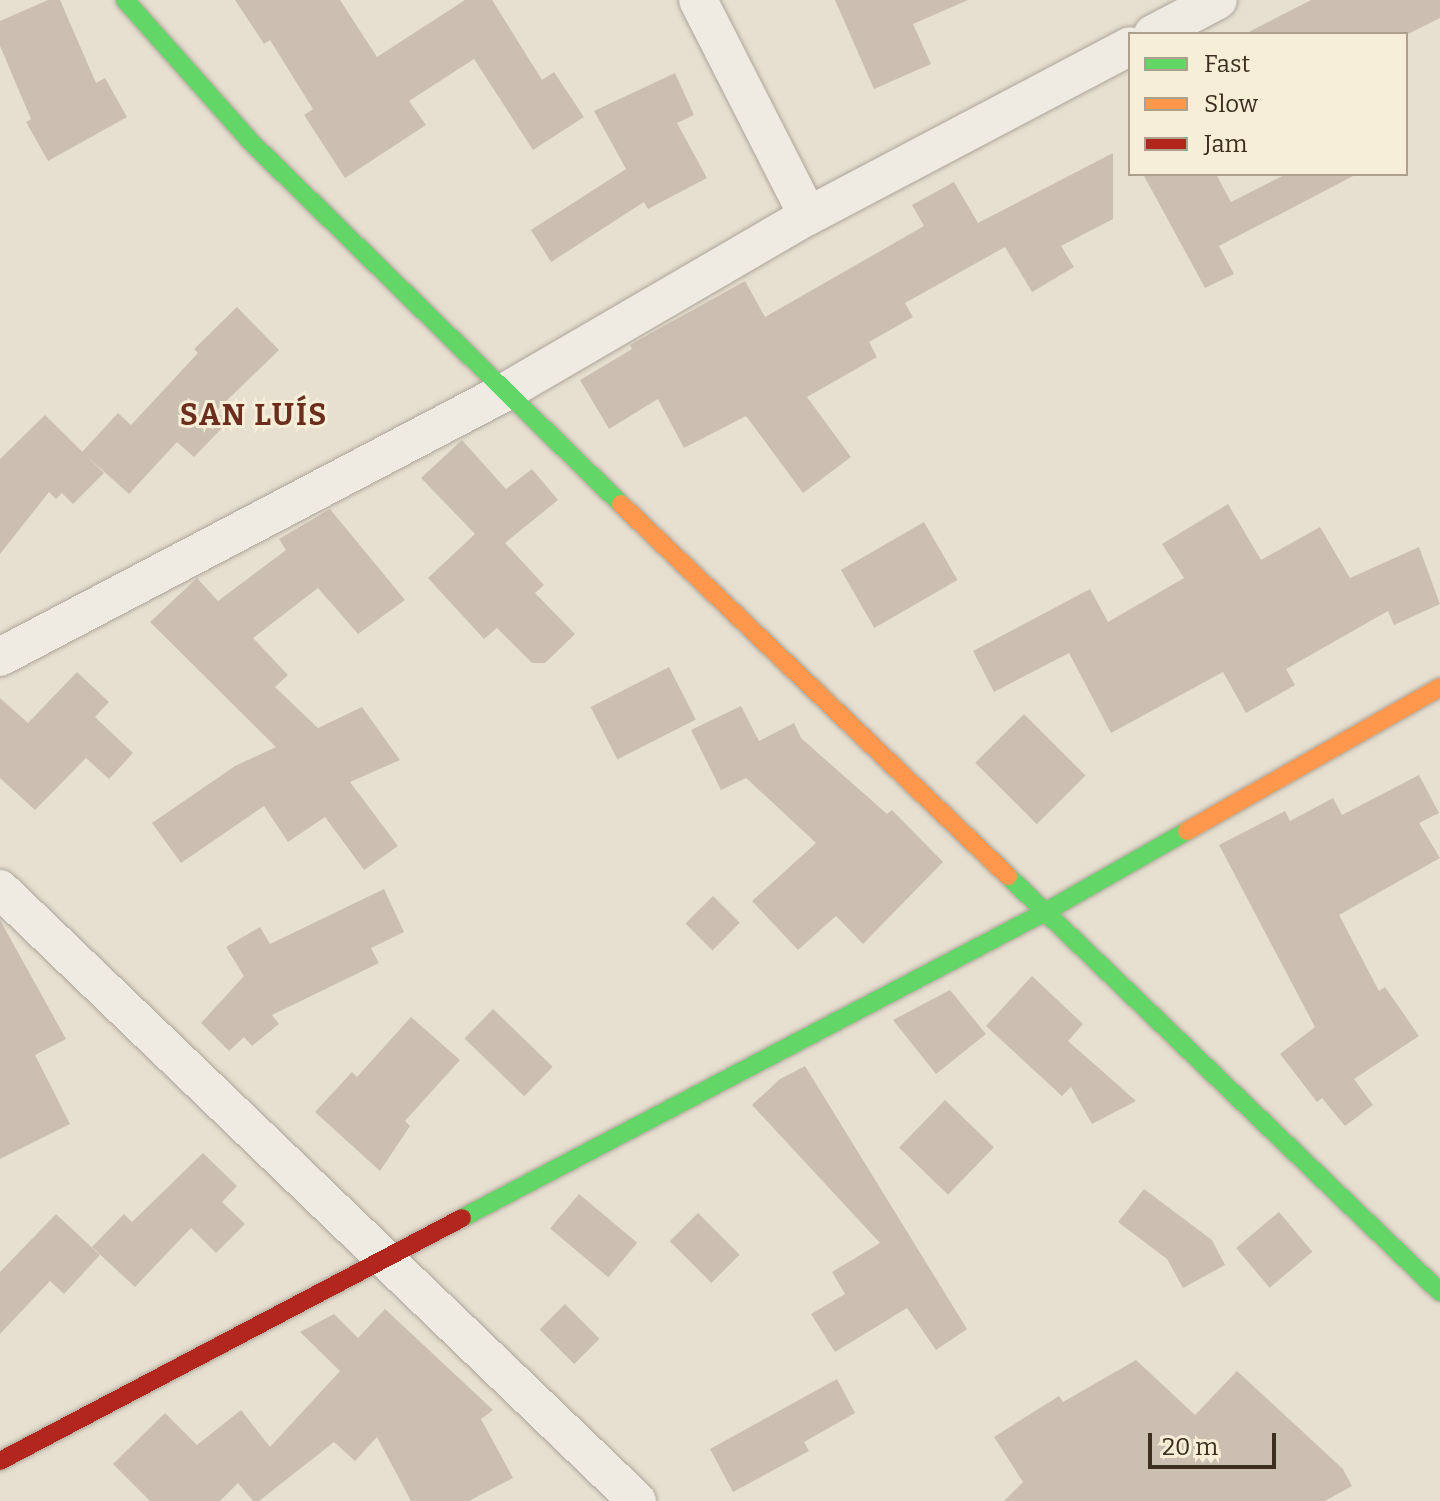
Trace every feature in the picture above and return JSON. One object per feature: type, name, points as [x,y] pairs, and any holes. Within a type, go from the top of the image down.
[{"type":"street","points":[[125,0],[250,141],[505,392],[1440,1292]]},
{"type":"street","points":[[698,0],[808,216]]},
{"type":"street","points":[[1157,32],[1218,0]]},
{"type":"street","points":[[0,657],[505,392],[808,216],[1128,47]]},
{"type":"street","points":[[0,1461],[380,1258],[1045,912],[1440,687]]},
{"type":"street","points":[[0,889],[380,1258],[637,1501]]},
{"type":"building","points":[[48,0],[60,0],[96,83],[105,78],[127,117],[48,161],[26,122],[31,119],[0,46],[0,21]]},
{"type":"building","points":[[235,0],[340,0],[377,57],[465,0],[492,0],[542,80],[554,72],[584,117],[533,150],[474,59],[409,101],[426,125],[345,178],[304,115],[313,109],[270,40],[264,44]]},
{"type":"building","points":[[835,0],[968,0],[913,24],[931,64],[874,89]]},
{"type":"building","points":[[1311,0],[1440,0],[1440,18],[1408,34],[1249,32]]},
{"type":"building","points":[[675,73],[694,115],[677,123],[707,178],[648,209],[644,202],[551,262],[531,230],[626,169],[594,111]]},
{"type":"building","points":[[1113,153],[1113,219],[1061,246],[1074,267],[1032,292],[1005,247],[905,303],[913,317],[869,342],[877,357],[807,397],[851,457],[803,493],[746,416],[684,448],[658,399],[609,429],[580,380],[632,349],[630,345],[745,281],[765,317],[924,226],[912,205],[954,182],[978,223]]},
{"type":"building","points":[[1144,176],[1217,176],[1231,202],[1282,176],[1353,176],[1219,246],[1234,274],[1205,288]]},
{"type":"building","points":[[237,307],[279,350],[216,411],[228,422],[194,457],[177,442],[129,494],[82,452],[118,413],[131,425],[198,353],[194,349]]},
{"type":"building","points":[[45,415],[104,473],[73,504],[62,493],[56,499],[49,492],[0,554],[0,459]]},
{"type":"building","points":[[462,440],[506,489],[532,469],[558,500],[505,543],[544,585],[535,593],[575,634],[545,663],[532,663],[497,628],[484,639],[428,578],[475,534],[421,478]]},
{"type":"building","points":[[1228,504],[1261,560],[1320,527],[1350,578],[1419,547],[1440,604],[1394,625],[1388,611],[1286,669],[1295,685],[1246,713],[1223,672],[1111,733],[1069,653],[994,692],[973,651],[1090,589],[1108,622],[1184,578],[1162,544]]},
{"type":"building","points":[[330,509],[405,600],[358,634],[318,588],[253,638],[288,675],[275,687],[318,728],[362,707],[400,760],[350,782],[398,846],[364,870],[325,817],[288,842],[264,806],[181,863],[152,823],[235,766],[276,747],[150,622],[197,578],[218,601],[286,550],[279,539]]},
{"type":"building","points":[[924,522],[958,580],[874,628],[841,570]]},
{"type":"building","points":[[669,667],[696,720],[617,760],[591,707]]},
{"type":"building","points":[[77,672],[109,702],[95,717],[133,753],[109,779],[86,758],[35,810],[0,778],[0,698],[28,723]]},
{"type":"building","points":[[741,706],[759,741],[794,723],[801,738],[887,814],[892,810],[943,862],[863,944],[836,916],[798,950],[752,901],[816,843],[746,778],[721,790],[691,730]]},
{"type":"building","points":[[1024,714],[1086,776],[1037,824],[975,763]]},
{"type":"building","points":[[1419,775],[1439,813],[1419,823],[1440,858],[1339,915],[1379,991],[1385,987],[1419,1036],[1354,1079],[1373,1105],[1345,1126],[1322,1098],[1317,1102],[1280,1054],[1315,1027],[1219,845],[1285,811],[1290,821],[1333,798],[1342,815]]},
{"type":"building","points":[[384,889],[404,932],[371,948],[379,963],[272,1015],[279,1024],[252,1046],[244,1037],[229,1051],[201,1023],[244,976],[226,947],[260,927],[270,944]]},
{"type":"building","points":[[713,896],[740,923],[712,950],[685,924]]},
{"type":"building","points":[[0,920],[66,1039],[35,1055],[70,1124],[0,1159]]},
{"type":"building","points":[[1032,976],[1083,1024],[1068,1041],[1136,1101],[1092,1124],[1071,1087],[1062,1096],[986,1026]]},
{"type":"building","points":[[950,990],[986,1034],[936,1074],[893,1020]]},
{"type":"building","points":[[493,1009],[553,1067],[524,1096],[465,1038]]},
{"type":"building","points":[[411,1017],[460,1060],[405,1121],[410,1126],[380,1171],[315,1112],[352,1072],[357,1077]]},
{"type":"building","points":[[805,1066],[967,1329],[936,1350],[907,1308],[835,1352],[811,1314],[845,1294],[832,1272],[880,1243],[752,1105],[780,1079]]},
{"type":"building","points":[[945,1100],[994,1147],[948,1195],[899,1147]]},
{"type":"building","points":[[203,1153],[237,1186],[222,1202],[245,1224],[216,1253],[191,1228],[135,1287],[92,1247],[124,1214],[132,1222]]},
{"type":"building","points":[[1144,1189],[1212,1240],[1225,1265],[1183,1288],[1167,1259],[1118,1222]]},
{"type":"building","points":[[579,1194],[637,1243],[608,1277],[550,1228]]},
{"type":"building","points":[[1279,1212],[1312,1252],[1270,1288],[1236,1248]]},
{"type":"building","points":[[698,1213],[740,1255],[711,1283],[670,1241]]},
{"type":"building","points":[[56,1214],[100,1255],[64,1294],[50,1281],[0,1334],[0,1272]]},
{"type":"building","points":[[565,1304],[600,1339],[574,1364],[540,1329]]},
{"type":"building","points":[[385,1309],[493,1410],[481,1419],[513,1478],[469,1501],[411,1501],[377,1437],[355,1461],[334,1442],[259,1501],[253,1501],[238,1483],[220,1501],[150,1501],[113,1464],[165,1413],[197,1445],[241,1410],[270,1447],[340,1371],[300,1332],[334,1314],[358,1338]]},
{"type":"building","points":[[1136,1360],[1195,1415],[1237,1371],[1343,1469],[1352,1486],[1325,1501],[1004,1501],[1023,1482],[994,1437],[1059,1396],[1063,1402]]},
{"type":"building","points":[[837,1379],[855,1413],[804,1442],[809,1451],[733,1492],[710,1449]]},
{"type":"traffic: fast","points":[[125,0],[250,141],[621,504]]},
{"type":"traffic: fast","points":[[462,1218],[1045,912],[1187,831]]},
{"type":"traffic: fast","points":[[1008,876],[1440,1292]]},
{"type":"traffic: slow","points":[[621,504],[1008,876]]},
{"type":"traffic: slow","points":[[1187,831],[1440,687]]},
{"type":"traffic: jam","points":[[0,1461],[462,1218]]},
{"type":"district","name":"SAN LUÍS","points":[[254,415]]}]
